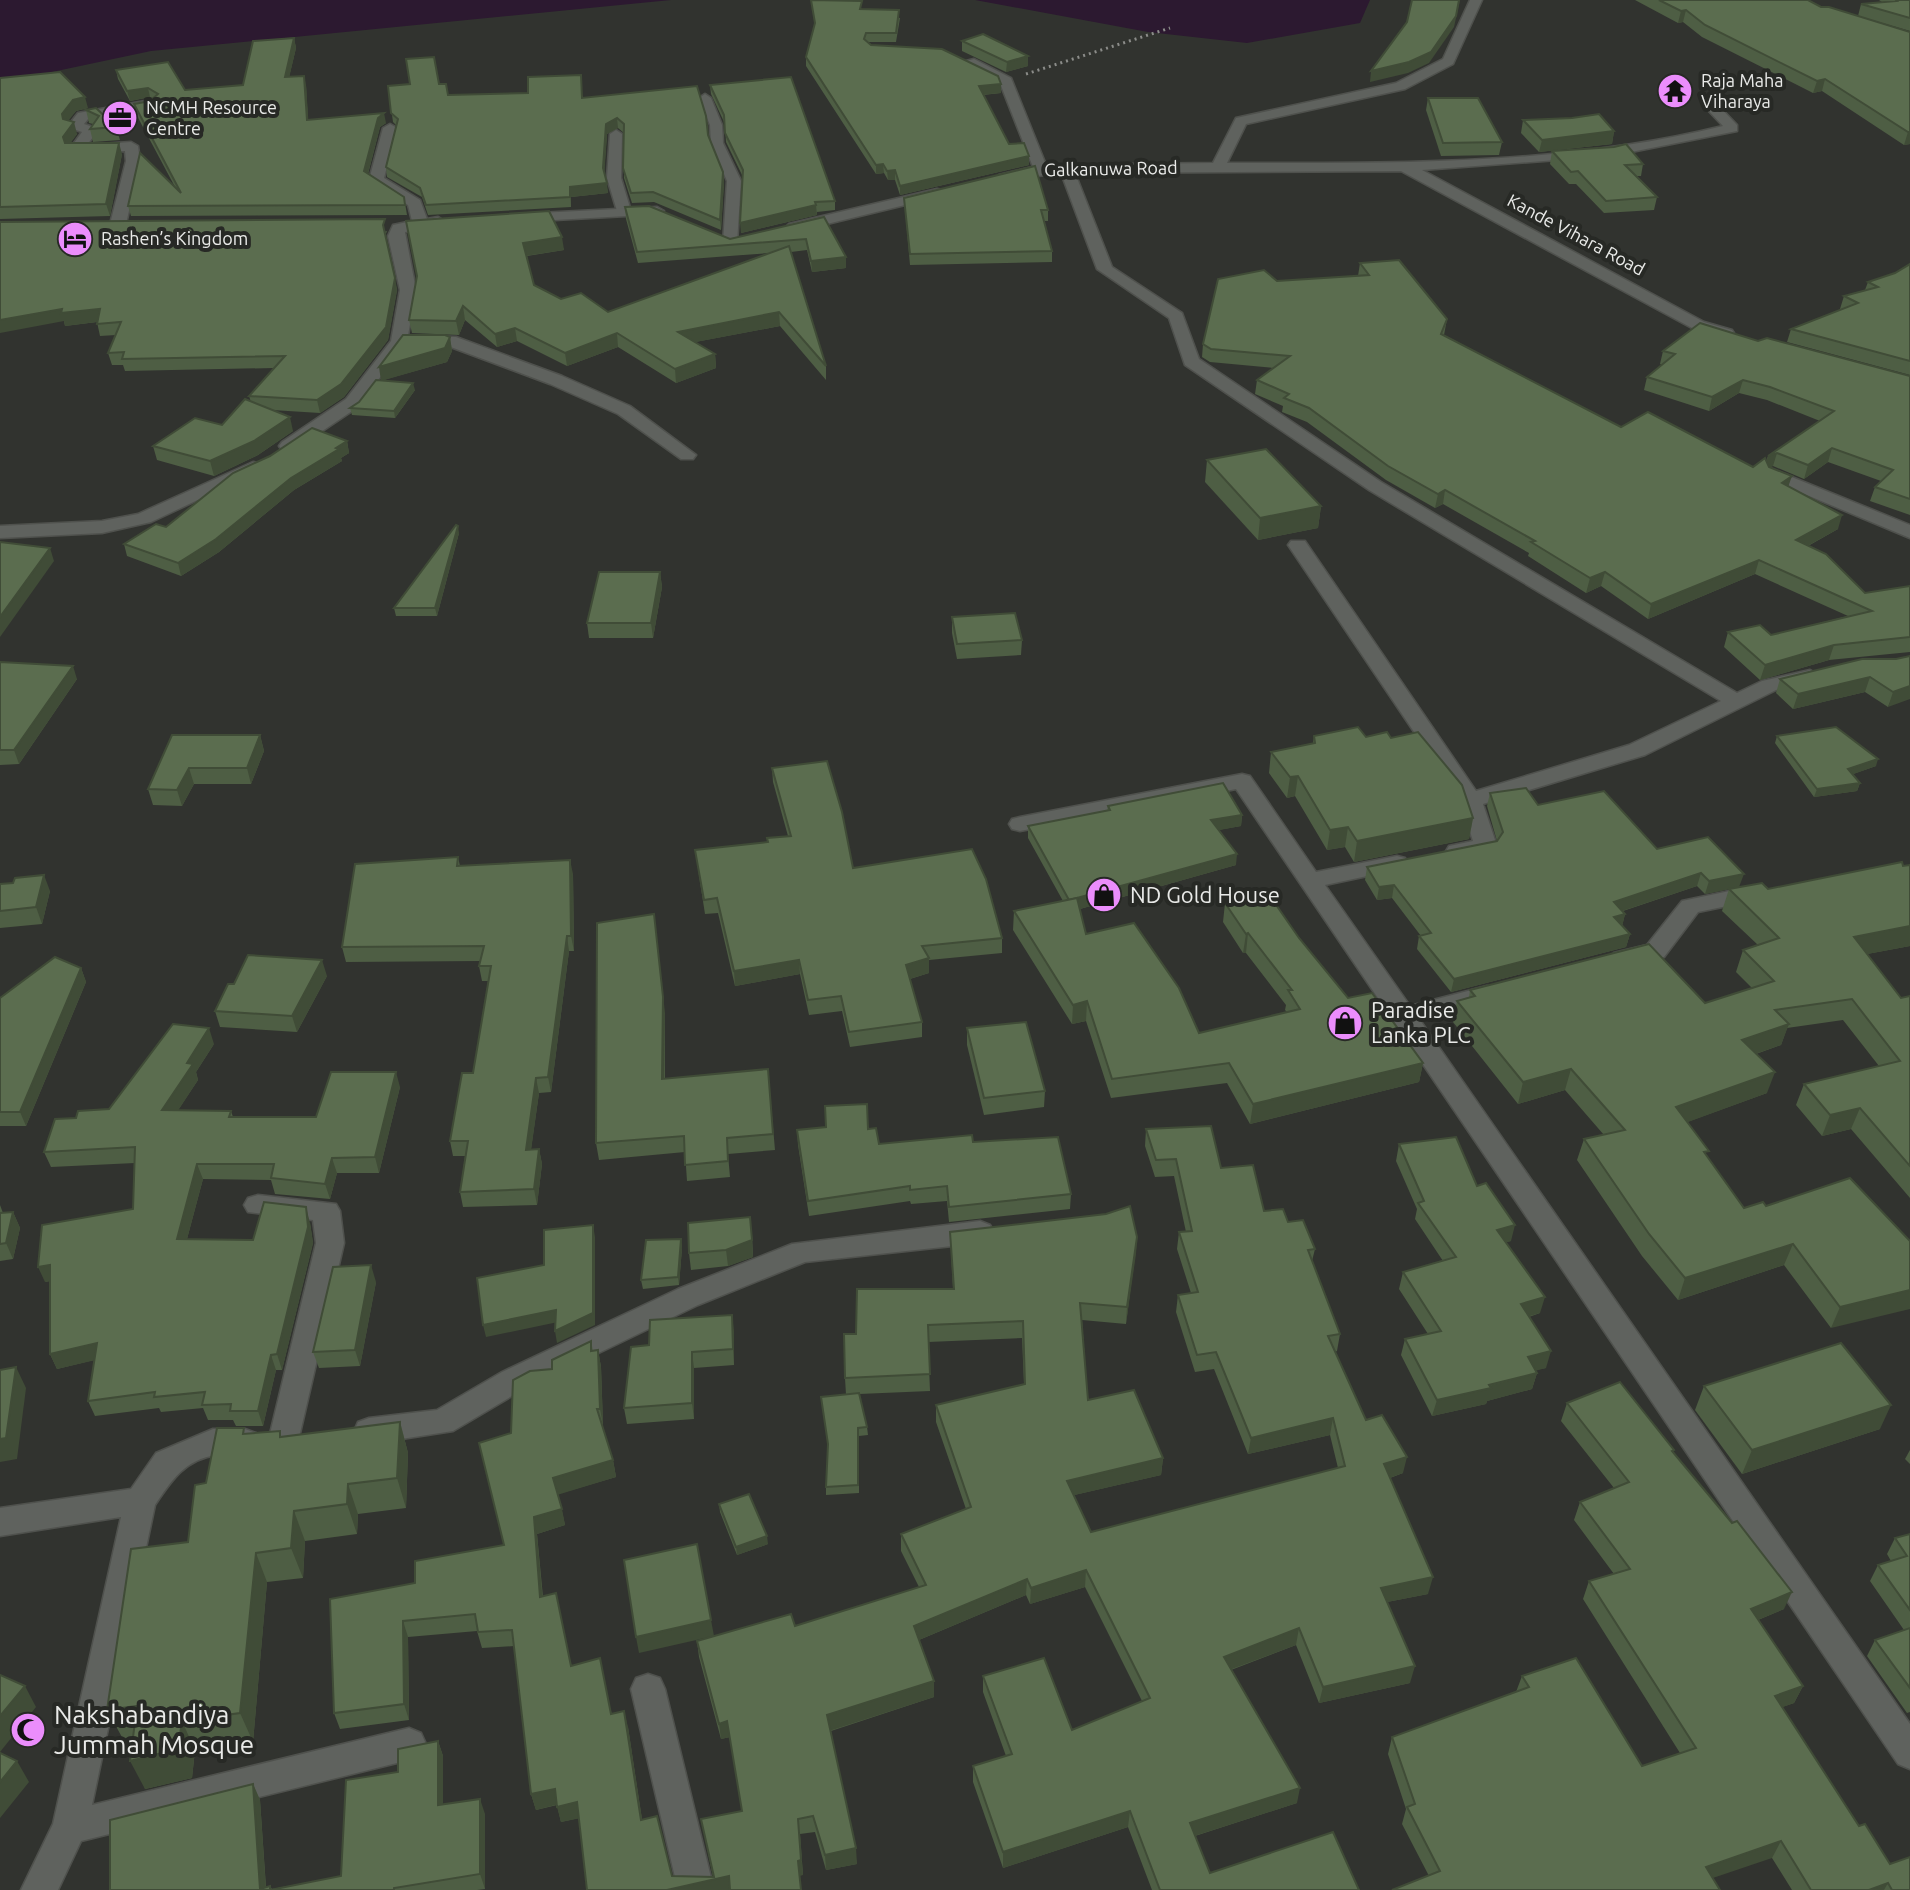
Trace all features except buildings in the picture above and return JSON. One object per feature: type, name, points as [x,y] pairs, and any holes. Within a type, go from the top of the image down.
[{"type":"street","points":[[1218,167],[1241,121],[1400,86],[1448,61],[1476,0]]},
{"type":"street","points":[[954,55],[1006,81],[1041,169]]},
{"type":"street","points":[[118,224],[133,161],[131,146],[76,150],[92,129],[74,127],[83,116],[151,104]]},
{"type":"street","points":[[1404,167],[1559,159],[1678,143],[1732,128],[1710,105]]},
{"type":"street","points":[[390,128],[376,180],[415,203],[420,223]]},
{"type":"street","name":"Kande Vihara Road","points":[[1218,167],[1404,167],[1698,325],[1744,338]]},
{"type":"street","name":"Galkanuwa Road","points":[[994,180],[1041,169],[1218,167]]},
{"type":"street","points":[[1066,168],[1105,269],[1176,316],[1191,361],[1375,486],[1736,701]]},
{"type":"street","points":[[777,232],[947,191]]},
{"type":"street","points":[[498,219],[653,209],[666,215]]},
{"type":"street","points":[[378,223],[451,222]]},
{"type":"street","points":[[0,532],[102,527],[144,518],[271,457],[352,403],[399,341],[408,290],[396,236],[398,228],[420,223]]},
{"type":"street","points":[[724,240],[746,239]]},
{"type":"street","points":[[399,341],[450,341],[556,380],[624,410],[687,455]]},
{"type":"street","points":[[1772,474],[1910,532]]},
{"type":"street","points":[[1298,545],[1471,800],[1486,846],[1442,854]]},
{"type":"street","points":[[1471,800],[1637,750],[1769,685],[1827,673]]},
{"type":"street","points":[[1020,824],[1242,781],[1910,1753]]},
{"type":"street","points":[[1311,880],[1413,860]]},
{"type":"street","points":[[1596,966],[1655,951],[1690,906],[1783,888]]},
{"type":"street","points":[[1404,1016],[1507,989]]},
{"type":"street","points":[[258,1205],[326,1211],[330,1243],[312,1438]]},
{"type":"street","points":[[39,1890],[70,1827],[140,1501],[167,1462],[213,1442],[312,1438],[442,1422],[512,1381],[688,1297],[802,1252],[1014,1228]]},
{"type":"street","points":[[0,1522],[140,1501]]},
{"type":"street","points":[[648,1689],[696,1890]]},
{"type":"street","points":[[70,1827],[409,1744]]},
{"type":"lane","points":[[705,98],[716,125],[717,143],[734,181],[724,240]]},
{"type":"lane","points":[[616,134],[614,178],[624,211]]},
{"type":"path","points":[[1006,81],[1059,61],[1170,28]]},
{"type":"shaded area","points":[[0,0],[671,0],[151,51],[0,83]]},
{"type":"shaded area","points":[[975,0],[1370,0],[1360,23],[1247,43],[1148,32]]},
{"type":"place","name":"Raja Maha Viharaya","points":[[1675,91]]},
{"type":"place","name":"NCMH Resource Centre","points":[[120,118]]},
{"type":"place","name":"Rashen’s Kingdom","points":[[75,239]]},
{"type":"place","name":"ND Gold House","points":[[1104,895]]},
{"type":"place","name":"Paradise Lanka PLC","points":[[1345,1023]]},
{"type":"place","name":"Nakshabandiya Jummah Mosque","points":[[28,1730]]}]
